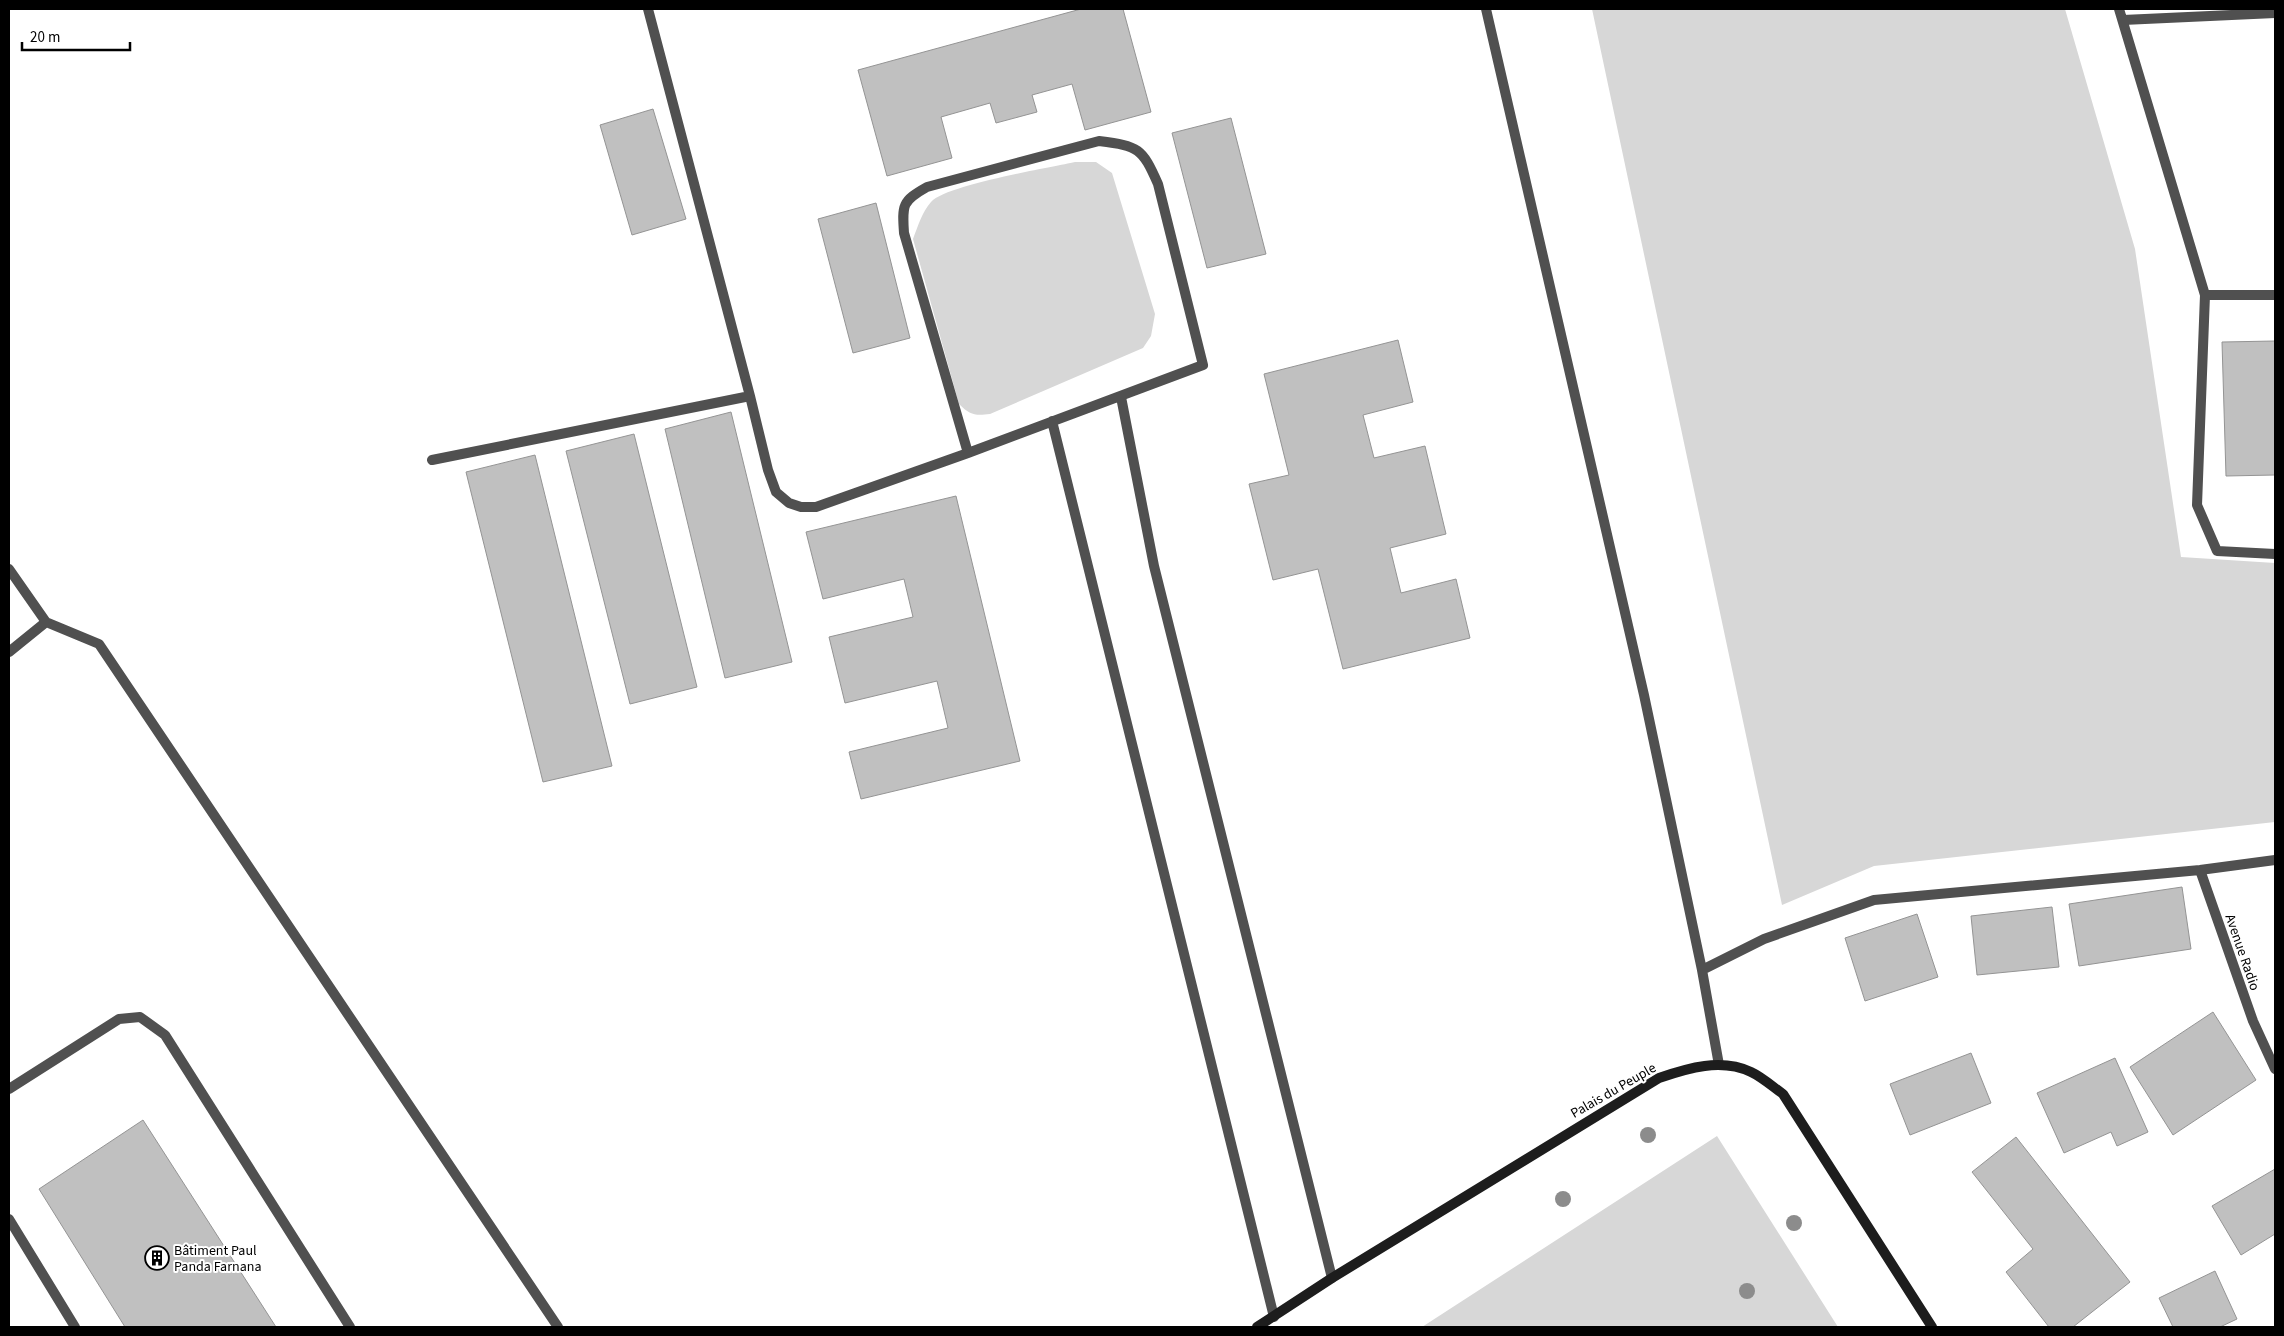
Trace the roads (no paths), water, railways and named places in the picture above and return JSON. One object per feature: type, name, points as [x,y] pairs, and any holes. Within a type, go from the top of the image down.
[{"type":"street","points":[[648,9],[768,470],[776,492],[789,503],[801,507],[816,507],[968,453],[1203,365],[1158,184],[1145,156],[1125,144],[1099,141],[927,187],[910,197],[903,211],[904,233],[968,453]]},
{"type":"street","points":[[1486,9],[1644,695],[1702,970],[1719,1065]]},
{"type":"street","points":[[2119,9],[2205,296],[2197,505],[2217,552],[2275,554]]},
{"type":"street","points":[[2122,20],[2275,13]]},
{"type":"street","points":[[2205,296],[2275,295]]},
{"type":"street","points":[[432,460],[750,396]]},
{"type":"street","points":[[1120,397],[1154,566],[1332,1278]]},
{"type":"street","points":[[1052,421],[1274,1317]]},
{"type":"street","points":[[9,569],[46,622],[99,644],[558,1327]]},
{"type":"street","points":[[9,652],[46,622]]},
{"type":"street","points":[[1702,970],[1764,939],[1874,900],[2200,870],[2275,860]]},
{"type":"street","name":"Avenue Radio","points":[[2200,870],[2253,1021],[2275,1069]]},
{"type":"street","points":[[9,1089],[119,1019],[140,1017],[166,1035],[350,1327]]},
{"type":"street","name":"Palais du Peuple","points":[[1257,1327],[1332,1278],[1659,1078],[1687,1068],[1719,1065],[1750,1072],[1783,1094],[1932,1327]]},
{"type":"street","points":[[9,1219],[75,1327]]},
{"type":"place","name":"Bâtiment Paul Panda Farnana","points":[[157,1258]]}]
